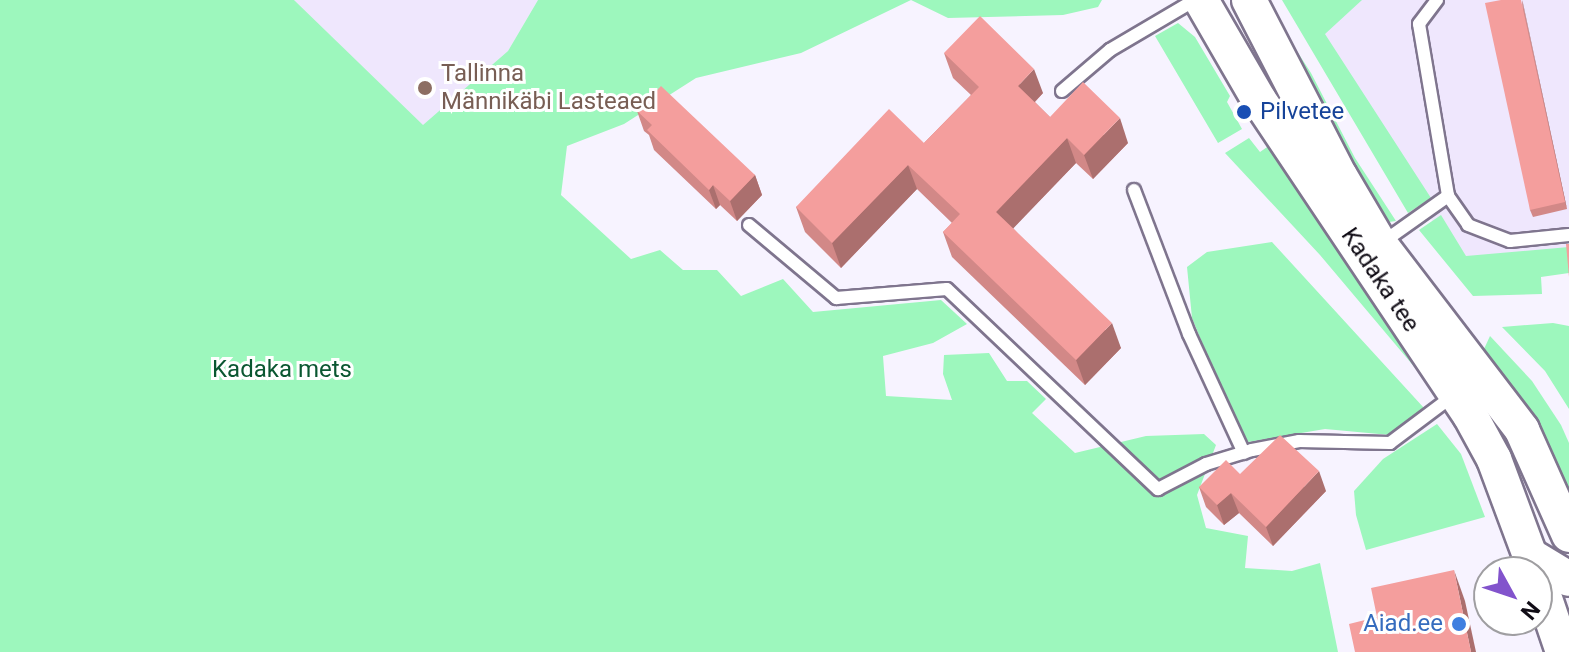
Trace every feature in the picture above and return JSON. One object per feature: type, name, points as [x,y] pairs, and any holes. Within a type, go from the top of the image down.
[{"type":"main road","name":"Kadaka tee","points":[[1198,0],[1259,100],[1456,393],[1494,459],[1530,556]]},
{"type":"main road","name":"Kadaka tee","points":[[1248,0],[1340,176],[1380,244],[1522,430],[1569,535]]},
{"type":"main road","name":"Kadaka tee","points":[[1553,617],[1564,647]]},
{"type":"lane","points":[[1062,91],[1110,50],[1198,0]]},
{"type":"lane","points":[[1437,0],[1419,24],[1448,196],[1468,225],[1510,241],[1569,235]]},
{"type":"lane","points":[[1134,190],[1189,334],[1244,453]]},
{"type":"lane","points":[[1380,244],[1448,196]]},
{"type":"lane","points":[[749,225],[836,298],[947,289],[1158,489],[1206,464],[1299,441],[1390,443],[1456,393],[1456,343]]},
{"type":"shaded area","name":"Tallinna Männikäbi Lasteaed","points":[[294,0],[538,0],[508,51],[423,126]]},
{"type":"shaded area","points":[[1298,0],[1569,0],[1569,255],[1458,263]]},
{"type":"green space","name":"Kadaka mets","points":[[0,0],[294,0],[423,125],[508,51],[538,0],[911,0],[801,53],[696,78],[624,124],[567,146],[561,195],[631,259],[660,250],[683,270],[717,270],[741,296],[783,279],[813,312],[941,300],[967,324],[933,343],[883,356],[886,396],[952,400],[943,374],[944,355],[989,353],[1007,381],[1027,381],[1046,399],[1032,413],[1075,453],[1146,436],[1204,434],[1216,445],[1197,495],[1206,528],[1248,536],[1245,568],[1292,571],[1320,563],[1338,652],[0,652]]},
{"type":"green space","points":[[911,0],[1102,0],[1098,7],[1063,15],[948,18]]},
{"type":"green space","points":[[1264,0],[1311,73],[1355,158],[1396,221],[1382,223]]},
{"type":"green space","points":[[1282,0],[1362,0],[1325,34],[1431,198],[1408,213]]},
{"type":"green space","points":[[1178,23],[1195,37],[1230,96],[1227,102],[1242,129],[1218,143],[1155,36]]},
{"type":"green space","points":[[1249,138],[1260,152],[1270,145],[1438,395],[1320,255],[1225,153]]},
{"type":"green space","points":[[1441,215],[1466,256],[1569,247],[1569,273],[1541,277],[1542,294],[1473,296],[1419,230]]},
{"type":"green space","points":[[1272,242],[1424,408],[1390,435],[1325,429],[1248,442],[1223,394],[1192,318],[1187,267],[1207,252]]},
{"type":"green space","points":[[1553,323],[1569,326],[1569,409],[1545,371],[1502,327]]},
{"type":"green space","points":[[1490,336],[1532,381],[1561,425],[1569,443],[1569,493],[1484,363],[1484,349]]},
{"type":"green space","points":[[1437,424],[1461,454],[1485,517],[1366,550],[1356,515],[1354,491],[1383,459]]},
{"type":"building","points":[[1521,0],[1565,202],[1530,210],[1485,3]]},
{"type":"building","points":[[980,16],[1034,69],[1018,86],[1050,117],[1083,82],[1120,118],[1084,155],[1067,138],[996,212],[1112,323],[1076,360],[943,232],[960,214],[908,165],[832,243],[796,207],[889,109],[924,143],[979,87],[944,53]]},
{"type":"building","points":[[661,86],[755,175],[730,201],[713,185],[709,190],[647,130],[652,125],[637,111]]},
{"type":"building","points":[[1566,244],[1569,244],[1569,277]]},
{"type":"building","points":[[1280,435],[1319,471],[1266,527],[1231,493],[1217,505],[1199,487],[1226,460],[1240,474]]},
{"type":"building","points":[[1454,570],[1471,652],[1355,652],[1349,624],[1377,617],[1371,588]]},
{"type":"place","name":"Tallinna Männikäbi Lasteaed","points":[[425,88]]},
{"type":"place","name":"Pilvetee","points":[[1244,112]]},
{"type":"place","name":"Aiad.ee","points":[[1459,624]]}]
